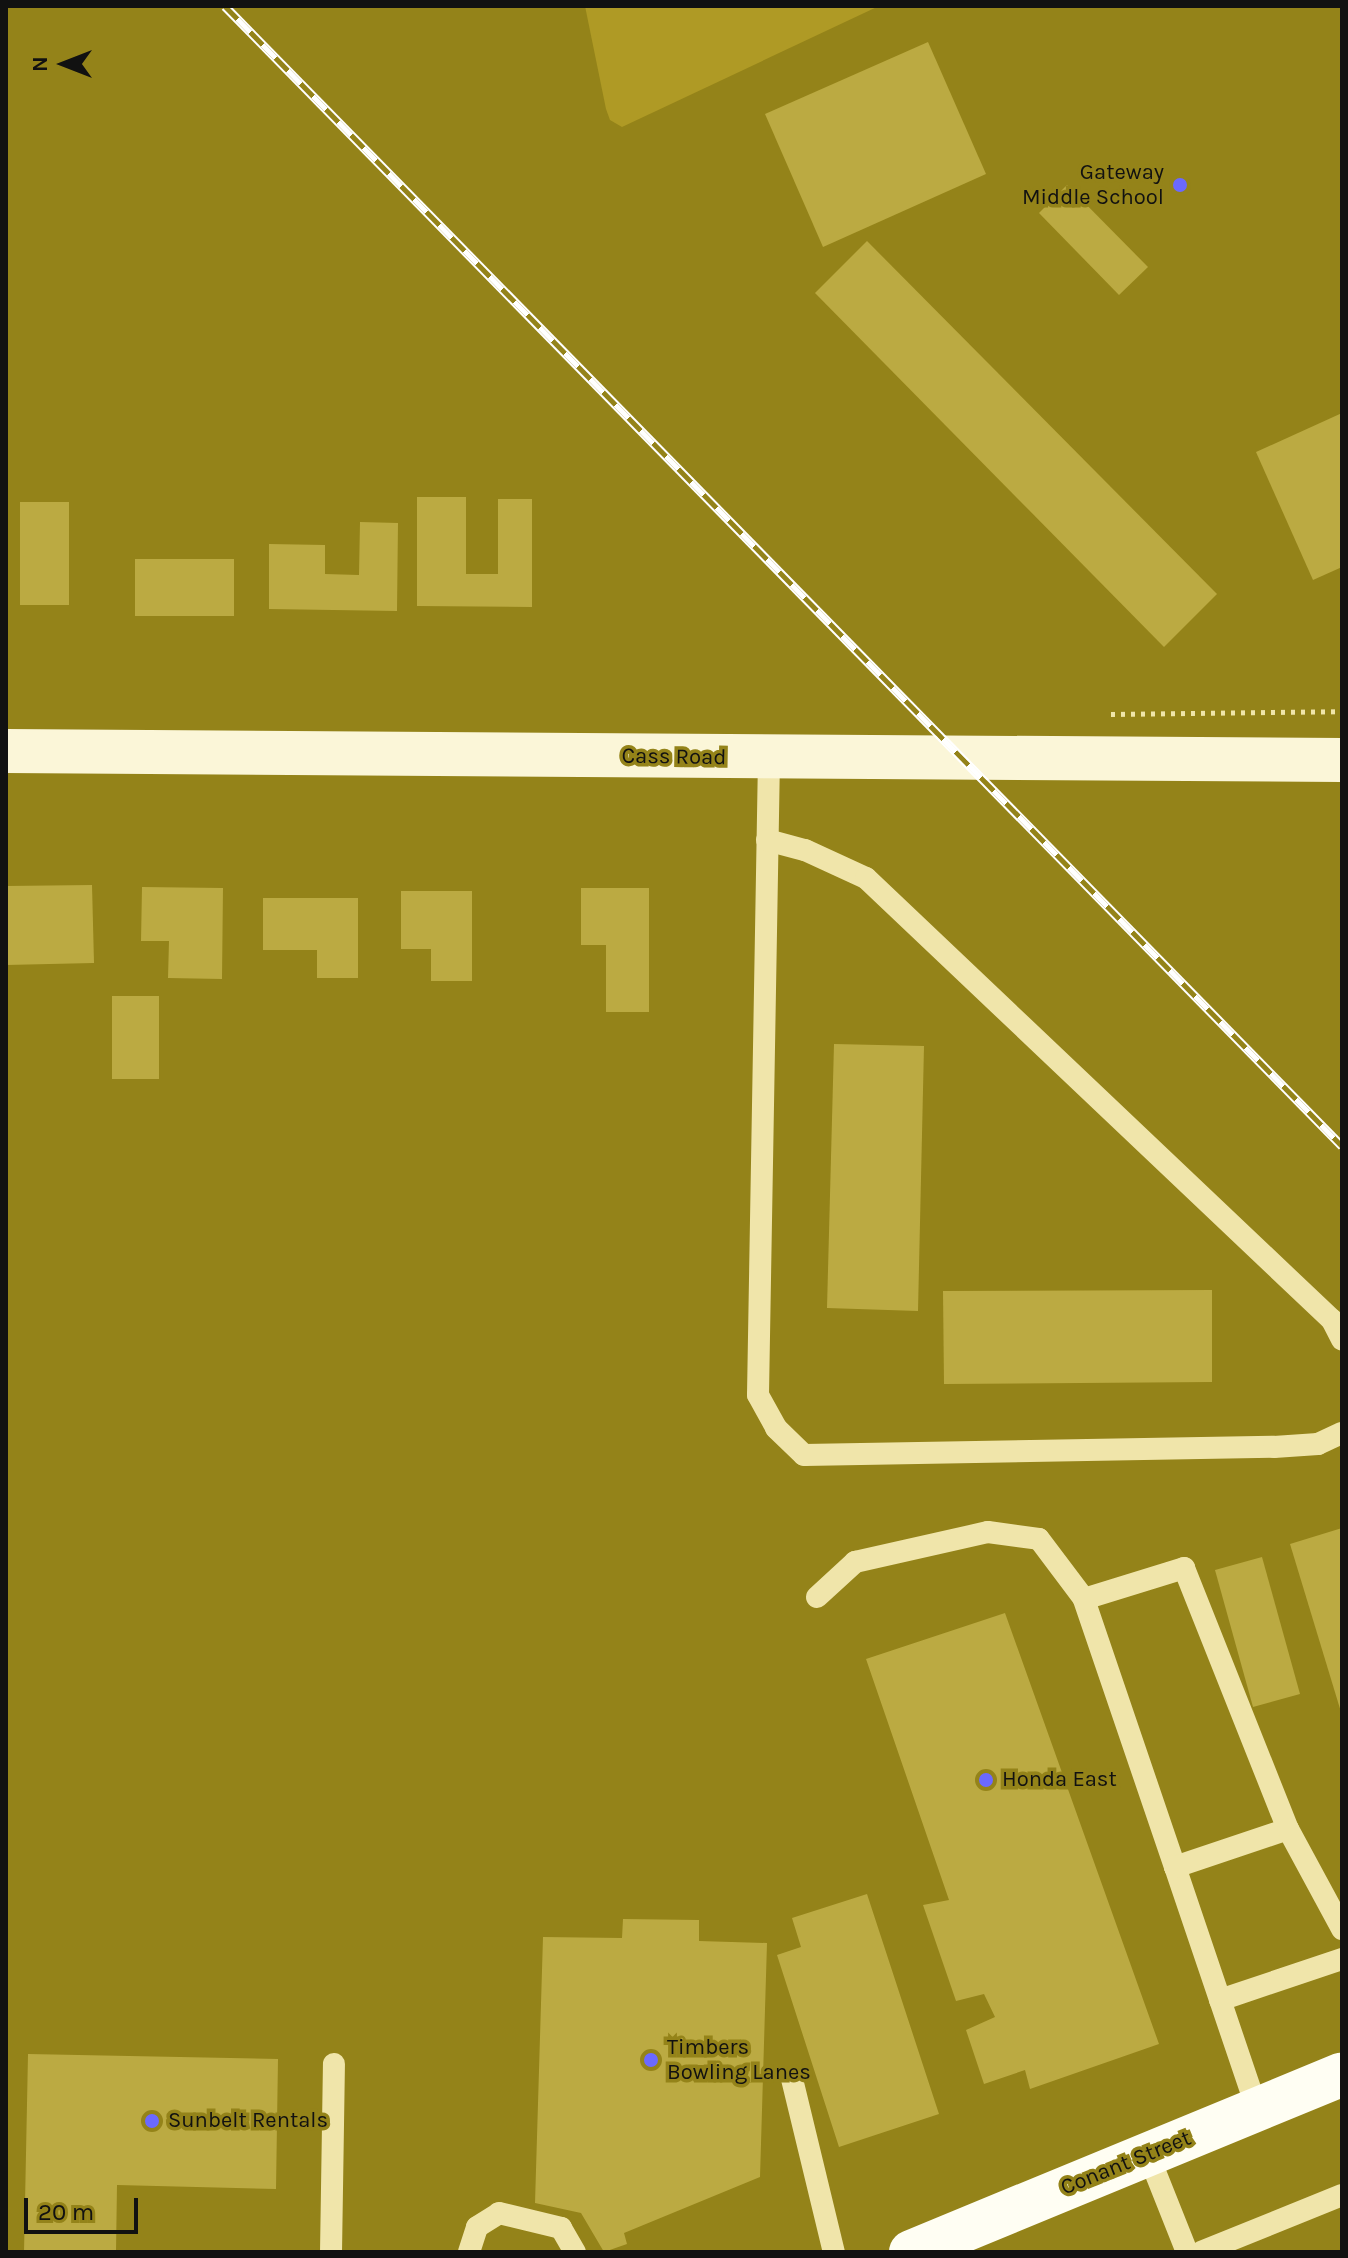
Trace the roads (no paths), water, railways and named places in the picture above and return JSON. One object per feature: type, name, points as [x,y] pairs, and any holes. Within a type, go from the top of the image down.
[{"type":"main road","name":"Conant Street","points":[[911,2252],[1342,2074]]},
{"type":"street","name":"Cass Road","points":[[6,751],[1342,760]]},
{"type":"lane","points":[[769,758],[758,1395],[776,1428],[804,1455],[1274,1447],[1318,1444],[1342,1433]]},
{"type":"lane","points":[[767,840],[805,850],[866,878],[1332,1320],[1342,1340]]},
{"type":"lane","points":[[817,1597],[855,1562],[988,1532],[1039,1539],[1084,1599],[1257,2109]]},
{"type":"lane","points":[[1084,1599],[1184,1568],[1288,1829],[1342,1929]]},
{"type":"lane","points":[[1175,1867],[1288,1829]]},
{"type":"lane","points":[[1220,2000],[1342,1959]]},
{"type":"lane","points":[[331,2252],[334,2064]]},
{"type":"lane","points":[[792,2079],[834,2252]]},
{"type":"lane","points":[[1148,2154],[1187,2252]]},
{"type":"lane","points":[[1201,2252],[1342,2195]]},
{"type":"lane","points":[[469,2252],[477,2227],[499,2213],[561,2228],[575,2252]]},
{"type":"railway","points":[[225,6],[1342,1146]]},
{"type":"place","name":"Gateway Middle School","points":[[1180,185]]},
{"type":"place","name":"Honda East","points":[[986,1780]]},
{"type":"place","name":"Timbers Bowling Lanes","points":[[651,2060]]},
{"type":"place","name":"Sunbelt Rentals","points":[[152,2121]]}]
